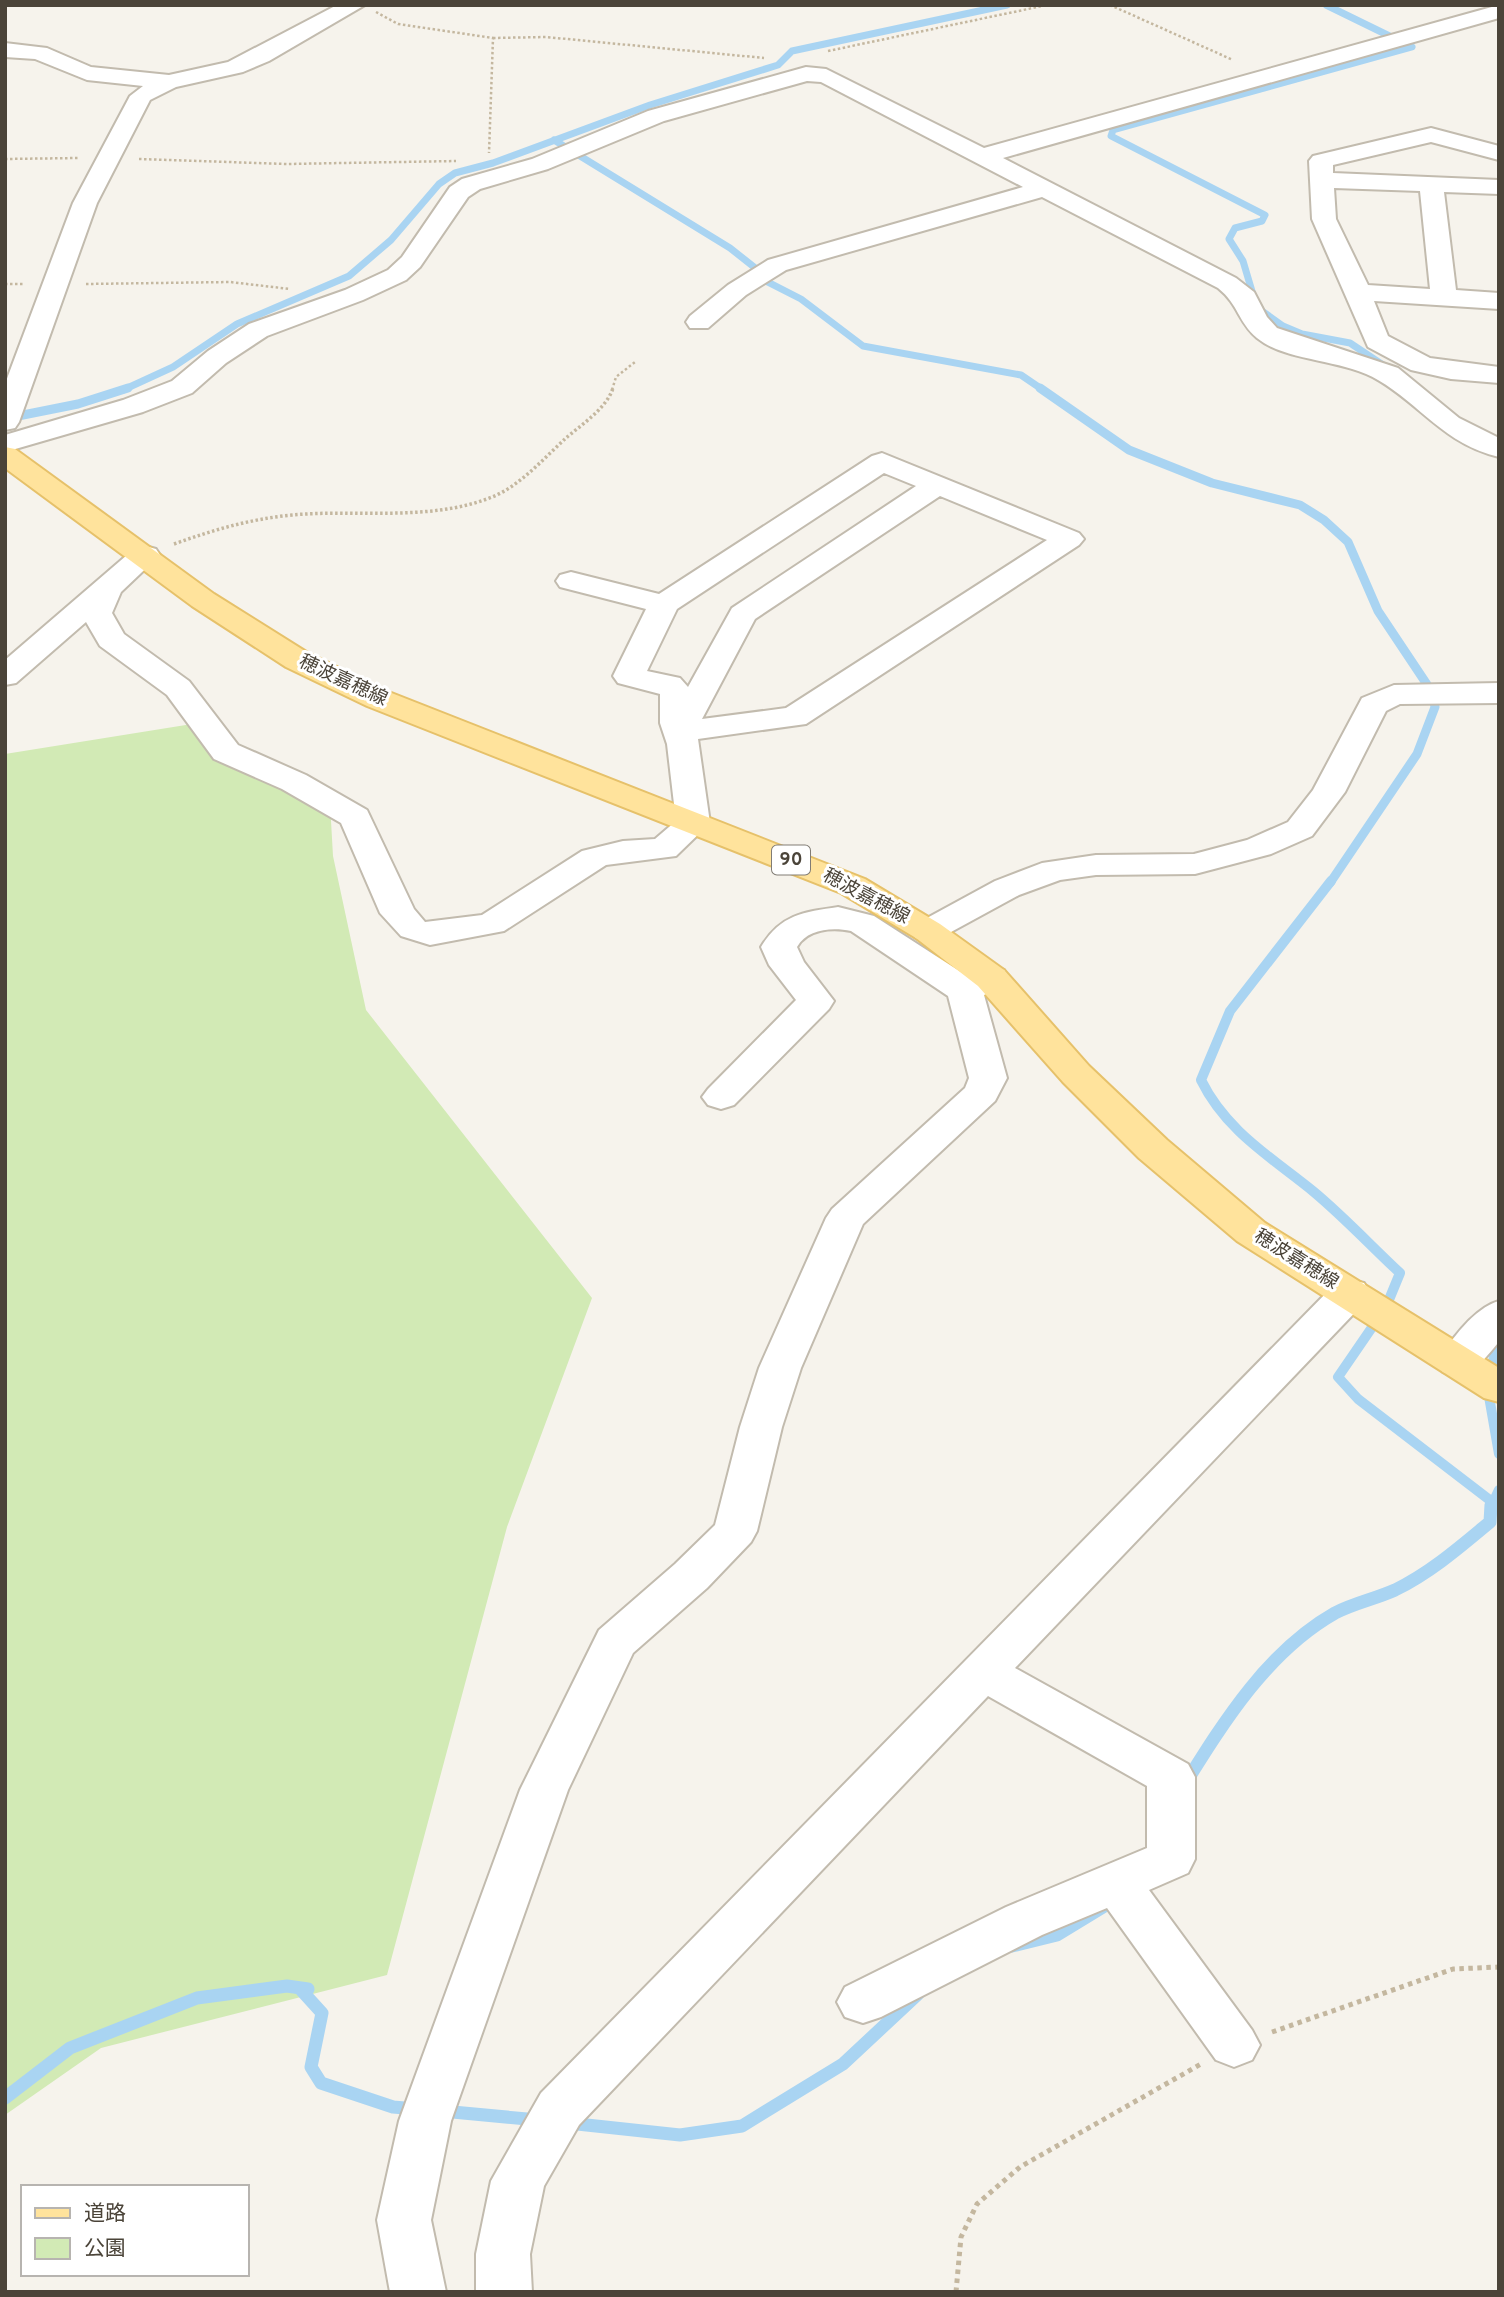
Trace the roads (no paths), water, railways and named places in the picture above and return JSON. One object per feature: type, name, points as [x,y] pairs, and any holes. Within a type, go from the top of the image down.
[{"type":"main road","name":"穂波嘉穂線","points":[[8,458],[145,555],[203,600],[297,660],[378,699],[853,886],[928,931],[978,984],[1153,1149],[1251,1233],[1499,1388]]},
{"type":"street","points":[[5,422],[85,203],[141,96],[169,82],[235,67],[287,44],[354,5]]},
{"type":"street","points":[[983,156],[1499,11]]},
{"type":"street","points":[[5,50],[39,53],[87,73],[169,82]]},
{"type":"street","points":[[8,458],[182,387],[217,357],[258,330],[397,275],[411,262],[459,192],[486,177],[497,167],[540,164],[656,116],[796,75],[826,76],[1227,283],[1245,297],[1255,320],[1268,334],[1294,345],[1356,361],[1388,374],[1449,424],[1499,449]]},
{"type":"street","points":[[1499,153],[1432,135],[1321,161],[1324,219],[1377,341],[1421,364],[1451,371],[1499,376]]},
{"type":"street","points":[[1321,180],[1499,187]]},
{"type":"street","points":[[1432,184],[1444,298]]},
{"type":"street","points":[[699,322],[737,290],[777,265],[1044,189]]},
{"type":"street","points":[[1358,292],[1499,302]]},
{"type":"street","points":[[107,588],[97,613],[111,639],[178,688],[226,752],[294,782],[355,817],[398,913],[413,929],[430,934],[492,924],[594,858],[623,851],[664,849],[693,823],[679,732],[676,693],[669,685],[629,676],[664,604],[882,462],[1069,539],[795,717],[679,732]]},
{"type":"street","points":[[679,732],[743,614],[939,484]]},
{"type":"street","points":[[5,676],[145,555]]},
{"type":"street","points":[[571,581],[664,604]]},
{"type":"street","points":[[928,931],[1007,888],[1054,870],[1096,865],[1195,864],[1259,847],[1300,829],[1328,792],[1373,705],[1394,695],[1499,693]]},
{"type":"street","points":[[418,2292],[404,2220],[425,2121],[544,1790],[615,1642],[691,1576],[735,1531],[780,1368],[846,1218],[982,1094],[988,1078],[978,984],[862,923],[838,918],[813,922],[787,933],[779,947],[787,965],[816,1001],[721,1097]]},
{"type":"street","points":[[504,2292],[503,2254],[518,2181],[560,2109],[1350,1293]]},
{"type":"street","points":[[1458,1362],[1499,1315]]},
{"type":"street","points":[[863,2003],[1024,1921],[1171,1859],[1171,1777],[983,1671]]},
{"type":"street","points":[[1116,1882],[1234,2045]]},
{"type":"waterway","points":[[554,140],[650,105],[778,65],[792,51],[1007,5]]},
{"type":"waterway","points":[[1326,5],[1412,47],[1113,130],[1111,136],[1265,215],[1262,221],[1235,228],[1229,239],[1243,261],[1254,298],[1262,311],[1283,326],[1302,334],[1350,343],[1392,371]]},
{"type":"waterway","points":[[126,389],[173,367],[237,324],[349,276],[391,240],[439,184],[455,173],[493,163],[554,140]]},
{"type":"waterway","points":[[554,140],[730,248],[754,267],[762,279],[801,299],[863,346],[1021,375],[1043,390]]},
{"type":"waterway","points":[[1040,388],[1129,450],[1212,483],[1300,505],[1324,520],[1348,542],[1378,611],[1432,692],[1435,707],[1417,754],[1330,883]]},
{"type":"waterway","points":[[8,418],[78,404],[126,389]]},
{"type":"waterway","points":[[1331,881],[1230,1011],[1201,1080],[1211,1098],[1236,1129],[1314,1192],[1400,1273],[1386,1307],[1338,1377],[1358,1399],[1491,1501]]},
{"type":"waterway","points":[[1499,1337],[1487,1385],[1499,1454]]},
{"type":"waterway","points":[[1491,1507],[1499,1490]]},
{"type":"waterway","points":[[1185,1784],[1232,1712],[1289,1647],[1335,1613],[1395,1590],[1433,1568],[1490,1522],[1491,1505]]},
{"type":"waterway","points":[[1012,1946],[1057,1935],[1103,1907]]},
{"type":"waterway","points":[[5,2098],[70,2048],[197,1998],[287,1986],[308,1989],[302,1991],[322,2013],[311,2067],[321,2083],[393,2107],[416,2109]]},
{"type":"waterway","points":[[568,2123],[680,2135],[742,2126],[843,2064],[918,1994]]},
{"type":"waterway","points":[[442,2111],[538,2120]]}]
